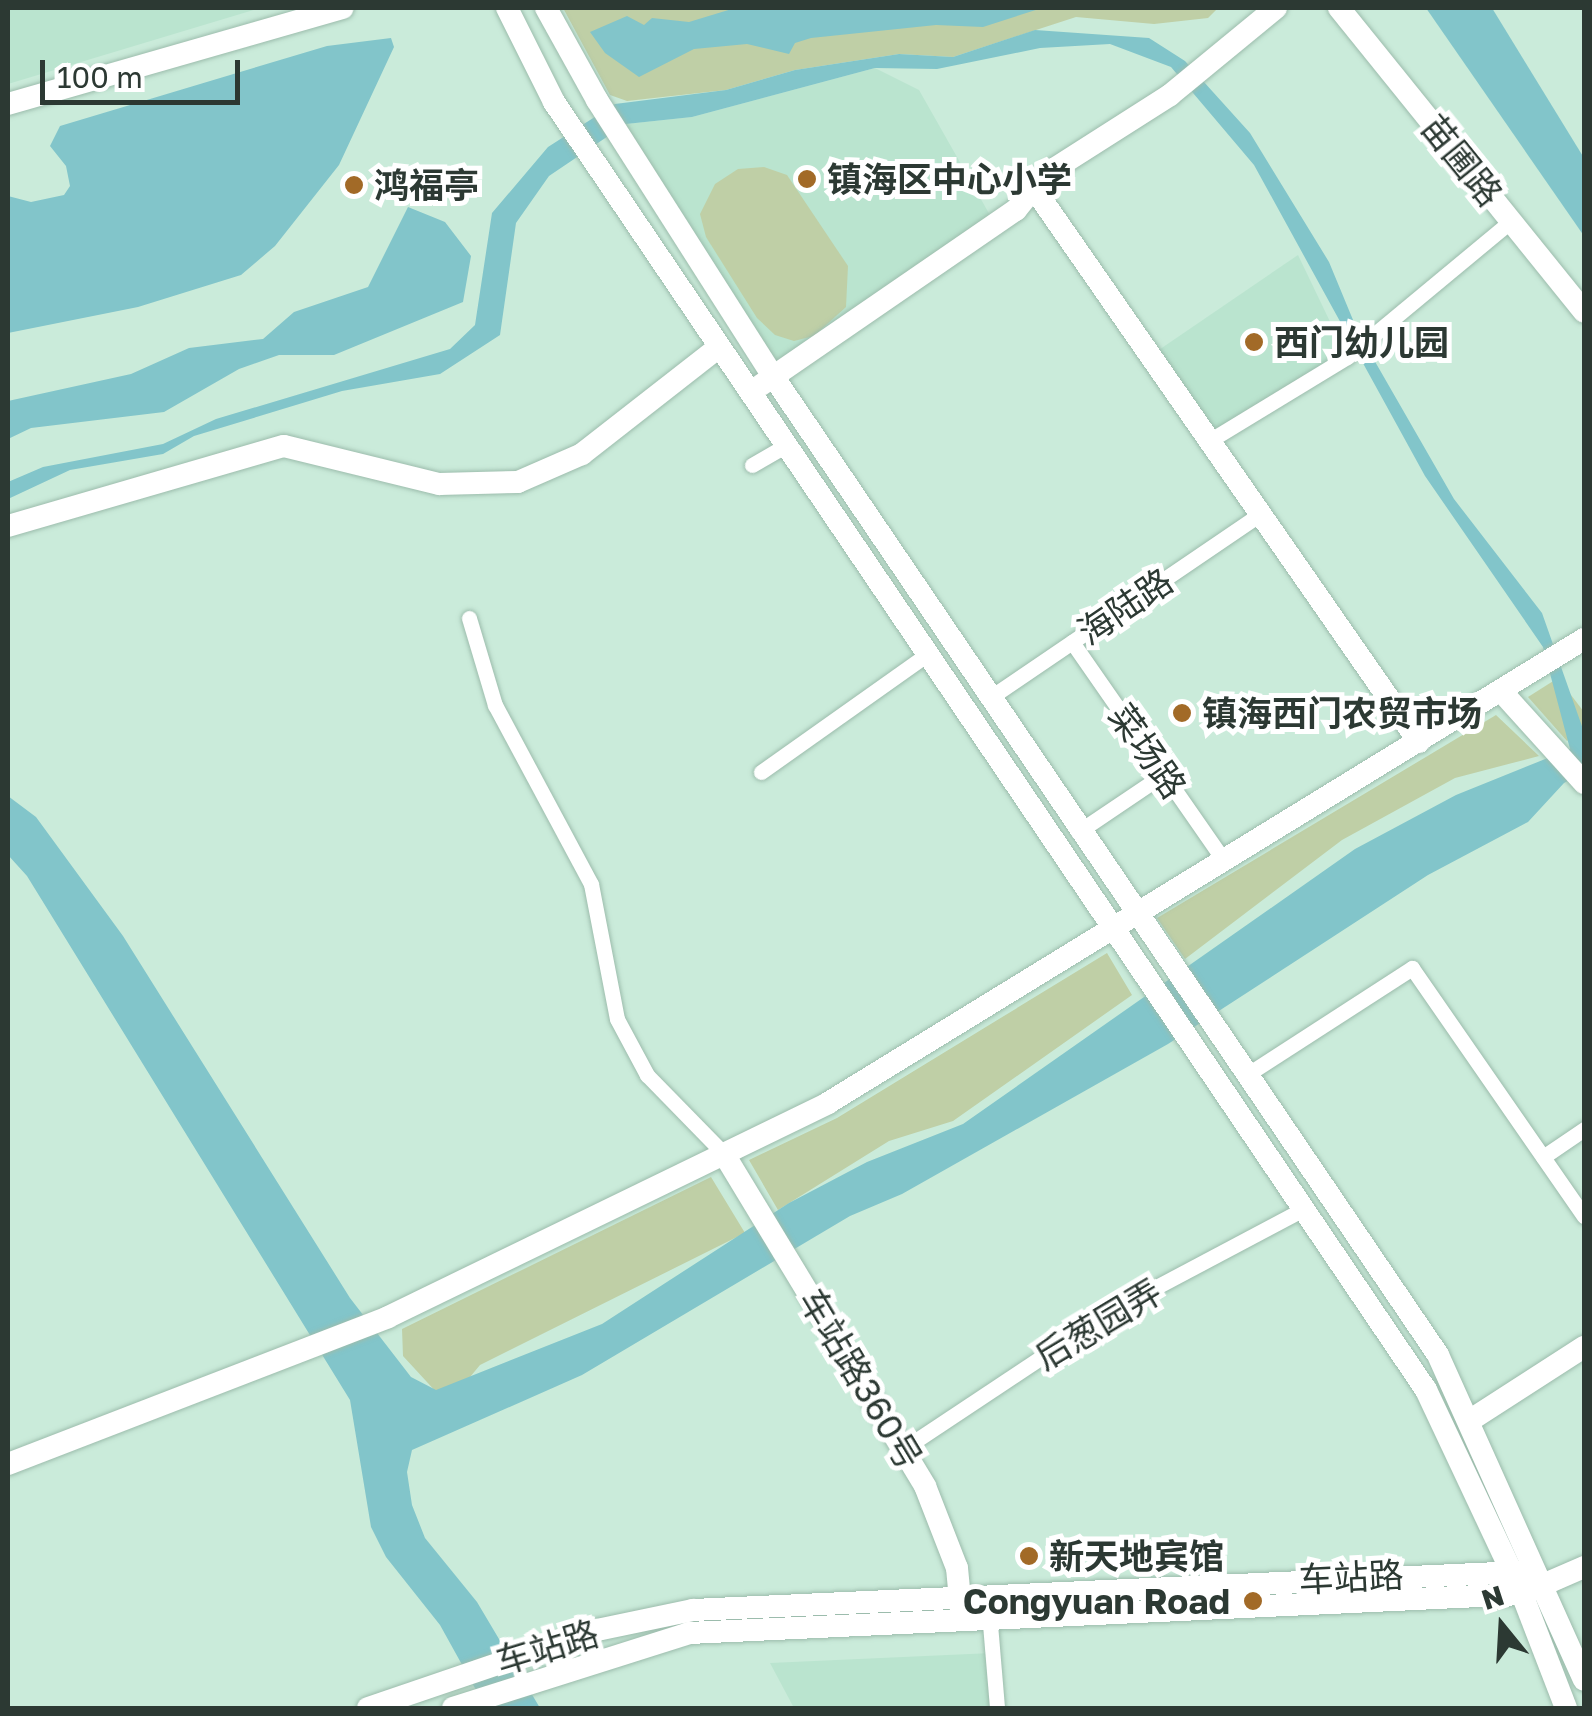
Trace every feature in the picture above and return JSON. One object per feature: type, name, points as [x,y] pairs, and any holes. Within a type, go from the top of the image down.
[{"type":"street","points":[[8,104],[342,8]]},
{"type":"street","points":[[508,8],[554,102],[1300,1211],[1426,1390],[1522,1594],[1566,1708]]},
{"type":"street","points":[[546,8],[596,100],[773,376],[1078,832],[1438,1355],[1584,1680]]},
{"type":"street","points":[[750,392],[1016,210],[1033,188],[1170,96],[1276,8]]},
{"type":"street","name":"苗圃路","points":[[1339,8],[1584,312]]},
{"type":"street","points":[[1033,188],[1419,742]]},
{"type":"street","points":[[1209,441],[1347,356],[1511,221]]},
{"type":"street","points":[[8,526],[284,446],[439,484],[518,482],[582,454],[719,347]]},
{"type":"street","points":[[752,465],[785,446]]},
{"type":"street","name":"海陆路","points":[[990,697],[1260,514]]},
{"type":"street","points":[[468,618],[494,705],[591,884],[617,1019],[647,1075],[724,1154]]},
{"type":"street","points":[[8,1464],[388,1317],[828,1104],[1584,638]]},
{"type":"street","name":"菜场路","points":[[1072,642],[1224,861]]},
{"type":"street","points":[[761,772],[926,655]]},
{"type":"street","points":[[1500,691],[1584,783]]},
{"type":"street","points":[[1078,832],[1164,774]]},
{"type":"street","points":[[1245,1076],[1412,968],[1584,1216]]},
{"type":"street","points":[[1543,1156],[1584,1128]]},
{"type":"street","name":"车站路360号","points":[[724,1154],[903,1449],[951,1551],[961,1609]]},
{"type":"street","name":"后葱园弄","points":[[903,1449],[1109,1312],[1300,1211]]},
{"type":"street","points":[[1469,1421],[1584,1347]]},
{"type":"street","points":[[1522,1594],[1542,1580],[1584,1567]]},
{"type":"street","name":"车站路","points":[[988,1609],[1510,1568],[1542,1580]]},
{"type":"street","name":"车站路","points":[[368,1708],[528,1651],[692,1610],[988,1609],[1522,1594]]},
{"type":"street","name":"车站路","points":[[453,1708],[689,1633],[961,1609]]},
{"type":"street","points":[[988,1609],[997,1708]]},
{"type":"shaded area","points":[[8,8],[260,8],[8,84]]},
{"type":"shaded area","points":[[563,8],[1218,8],[1208,18],[1154,24],[1076,17],[953,57],[899,54],[795,70],[726,90],[627,101],[610,95]]},
{"type":"shaded area","name":"镇海区中心小学","points":[[875,68],[919,90],[995,224],[773,376],[618,133],[626,124],[692,117]]},
{"type":"shaded area","points":[[764,167],[787,175],[848,266],[846,307],[814,336],[794,341],[775,335],[757,318],[706,237],[700,214],[715,184],[738,169]]},
{"type":"shaded area","name":"西门幼儿园","points":[[1298,255],[1347,357],[1209,441],[1150,356]]},
{"type":"shaded area","points":[[1558,678],[1584,712],[1584,729],[1567,741],[1528,697]]},
{"type":"shaded area","points":[[1496,715],[1539,756],[1455,778],[1342,840],[1185,959],[1157,918]]},
{"type":"shaded area","points":[[1107,953],[1132,995],[953,1121],[889,1141],[778,1210],[749,1160],[837,1118]]},
{"type":"shaded area","points":[[711,1177],[745,1233],[480,1365],[460,1389],[438,1394],[403,1356],[402,1329]]},
{"type":"shaded area","points":[[992,1653],[997,1708],[794,1708],[770,1663]]},
{"type":"water","points":[[735,8],[1042,8],[983,27],[936,25],[811,38],[795,43],[789,54],[747,44],[694,49],[639,77],[605,53],[590,32],[627,16],[644,25],[652,18],[689,22]]},
{"type":"water","points":[[1426,8],[1492,8],[1584,158],[1584,236]]},
{"type":"water","points":[[1035,30],[1149,38],[1185,61],[1250,133],[1329,262],[1358,332],[1454,499],[1542,613],[1584,732],[1584,772],[1564,783],[1528,822],[1428,875],[1168,1044],[902,1194],[850,1216],[582,1375],[412,1450],[407,1472],[412,1505],[425,1538],[477,1602],[540,1708],[486,1708],[440,1625],[386,1557],[371,1527],[350,1400],[27,876],[8,855],[8,796],[36,817],[123,936],[350,1298],[411,1377],[436,1390],[602,1324],[789,1203],[867,1162],[963,1124],[1355,849],[1456,795],[1570,749],[1543,647],[1425,476],[1254,165],[1171,67],[1110,44],[1040,48],[937,69],[875,68],[692,117],[626,124],[549,176],[516,223],[500,335],[440,374],[342,391],[194,436],[163,454],[70,470],[8,499],[8,482],[43,467],[163,444],[216,419],[450,349],[475,325],[492,213],[548,147],[615,104],[726,90],[795,70],[899,54],[953,57]]},
{"type":"water","points":[[391,38],[394,47],[339,165],[275,246],[241,275],[138,307],[8,333],[8,196],[31,202],[64,195],[70,186],[66,166],[50,146],[60,126],[327,46]]},
{"type":"water","points":[[408,207],[445,222],[471,256],[463,302],[334,355],[279,355],[239,369],[164,412],[31,428],[8,439],[8,401],[131,374],[189,348],[263,339],[294,312],[368,287]]},
{"type":"place","name":"镇海区中心小学","points":[[807,179]]},
{"type":"place","name":"鸿福亭","points":[[354,185]]},
{"type":"place","name":"西门幼儿园","points":[[1254,342]]},
{"type":"place","name":"镇海西门农贸市场","points":[[1182,713]]},
{"type":"place","name":"新天地宾馆","points":[[1029,1556]]},
{"type":"place","name":"Congyuan Road","points":[[1253,1601]]}]
